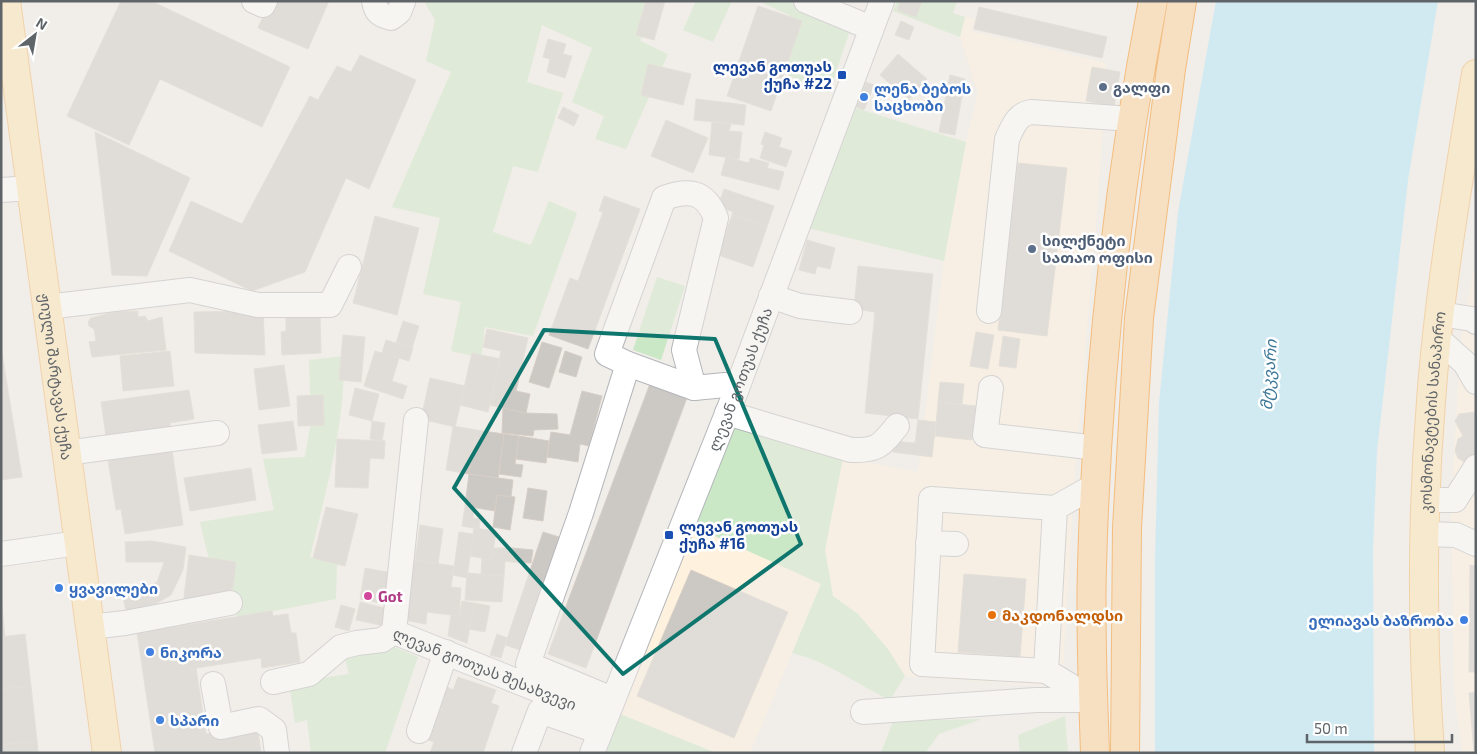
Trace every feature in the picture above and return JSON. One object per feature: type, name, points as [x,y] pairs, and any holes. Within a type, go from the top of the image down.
[{"type":"highway","points":[[1095,753],[1092,568],[1105,324],[1132,119],[1153,1]]},
{"type":"highway","points":[[1125,753],[1127,528],[1139,318],[1171,70],[1182,1]]},
{"type":"main road","name":"ჟიული შარტავას ქუჩა","points":[[6,1],[106,753]]},
{"type":"main road","name":"კოსმონავტების სანაპირო","points":[[1430,753],[1426,650],[1426,534],[1431,401],[1439,326],[1476,74]]},
{"type":"street","points":[[254,1],[263,5],[265,1]]},
{"type":"street","points":[[374,1],[375,10],[380,15],[391,18],[399,12],[403,2]]},
{"type":"street","points":[[806,1],[871,28]]},
{"type":"street","name":"ლევან გოთუას ქუჩა","points":[[601,724],[736,391],[882,1]]},
{"type":"street","points":[[989,311],[1007,139],[1016,120],[1024,114],[1031,112],[1132,119]]},
{"type":"street","points":[[1,190],[31,188]]},
{"type":"street","points":[[694,388],[684,350],[716,218],[712,208],[701,197],[684,192],[664,198],[607,354],[628,364],[694,388],[726,385],[736,391]]},
{"type":"street","points":[[47,307],[190,290],[258,305],[330,305],[349,267]]},
{"type":"street","points":[[772,296],[800,306],[850,312]]},
{"type":"street","points":[[1474,319],[1439,326],[1476,382]]},
{"type":"street","points":[[601,724],[528,664],[581,513],[628,364]]},
{"type":"street","points":[[991,388],[985,435],[1098,448]]},
{"type":"street","points":[[727,413],[851,450],[870,451],[885,441],[897,426]]},
{"type":"street","name":"ლევან გოთუას შესახვევი","points":[[416,420],[394,632],[446,652],[601,724]]},
{"type":"street","points":[[66,453],[217,433]]},
{"type":"street","points":[[1427,500],[1455,500],[1476,467]]},
{"type":"street","points":[[1094,700],[1046,671],[922,664],[931,499],[1055,508],[1096,484]]},
{"type":"street","points":[[1046,671],[1055,508]]},
{"type":"street","points":[[1426,534],[1456,534],[1476,544]]},
{"type":"street","points":[[1,554],[78,543]]},
{"type":"street","points":[[928,543],[956,544]]},
{"type":"street","points":[[90,627],[125,623],[230,603]]},
{"type":"street","points":[[273,682],[309,674],[341,647],[357,642],[382,640],[394,632]]},
{"type":"street","points":[[419,731],[446,652]]},
{"type":"street","points":[[213,684],[221,727],[259,719],[274,730],[277,753]]},
{"type":"street","points":[[863,712],[1036,700],[1094,700]]},
{"type":"street","points":[[524,753],[540,711],[601,724]]},
{"type":"highlighted area","points":[[544,330],[715,339],[801,544],[623,674],[454,488]]},
{"type":"shaded area","points":[[965,17],[974,19],[971,31],[1106,63],[1100,174],[1074,484],[1062,687],[905,676],[887,649],[858,614],[833,596],[825,550],[843,458],[918,472],[944,261],[966,142],[978,94],[960,37]]},
{"type":"shaded area","points":[[1476,257],[1476,753],[1462,753],[1454,687],[1451,499],[1461,340]]},
{"type":"shaded area","points":[[695,527],[821,584],[750,753],[716,753],[620,714]]},
{"type":"green space","points":[[424,1],[658,1],[640,41],[668,54],[626,149],[595,139],[604,116],[572,102],[592,48],[542,25],[527,82],[563,93],[538,172],[513,166],[493,232],[531,245],[549,201],[577,213],[533,336],[485,327],[481,358],[451,351],[461,302],[423,294],[440,218],[392,207],[451,72],[426,61],[435,20]]},
{"type":"green space","points":[[696,1],[732,1],[713,42],[683,30]]},
{"type":"green space","points":[[759,1],[806,1],[853,21],[829,93],[769,67],[789,15]]},
{"type":"green space","points":[[897,1],[957,1],[953,13],[965,17],[960,37],[893,11]]},
{"type":"green space","points":[[852,107],[966,142],[944,261],[808,228]]},
{"type":"green space","points":[[657,277],[685,286],[661,360],[633,350]]},
{"type":"green space","points":[[344,356],[338,432],[310,557],[337,562],[336,599],[237,618],[227,571],[212,572],[200,522],[274,510],[263,459],[305,457],[311,421],[309,360]]},
{"type":"green space","points":[[735,425],[843,458],[825,550],[833,596],[858,614],[888,649],[905,676],[890,700],[830,667],[792,653],[821,584],[695,527]]},
{"type":"green space","points":[[390,645],[418,657],[385,753],[311,753],[307,720],[295,723],[289,683],[349,674],[343,650]]},
{"type":"green space","points":[[620,714],[716,753],[605,753]]},
{"type":"green space","points":[[1065,716],[1068,753],[1020,753],[1018,735]]},
{"type":"green space","points":[[982,719],[939,734],[925,753],[881,753],[893,721]]},
{"type":"water","name":"მტკვარი","points":[[1216,1],[1438,1],[1408,180],[1377,451],[1373,550],[1374,753],[1155,753],[1155,558],[1159,403],[1178,212]]},
{"type":"building","points":[[121,1],[151,1],[290,67],[262,127],[160,79],[129,145],[67,116]]},
{"type":"building","points":[[270,1],[329,1],[308,49],[258,28]]},
{"type":"building","points":[[646,1],[665,1],[654,40],[636,35]]},
{"type":"building","points":[[900,1],[922,1],[916,17],[897,10]]},
{"type":"building","points":[[758,6],[802,21],[771,111],[727,96]]},
{"type":"building","points":[[979,7],[1107,37],[1102,58],[974,29]]},
{"type":"building","points":[[901,21],[914,27],[909,40],[895,35]]},
{"type":"building","points":[[548,39],[566,44],[563,54],[572,56],[565,78],[547,72],[550,59],[543,57]]},
{"type":"building","points":[[898,54],[927,79],[909,100],[880,75]]},
{"type":"building","points":[[360,55],[416,80],[369,189],[346,178],[305,272],[252,291],[169,251],[191,201],[242,224],[310,96],[318,100],[337,66],[351,72]]},
{"type":"building","points":[[648,64],[691,74],[683,105],[641,95]]},
{"type":"building","name":"გალფი","points":[[1092,67],[1120,72],[1114,107],[1086,101]]},
{"type":"building","points":[[950,75],[965,79],[955,135],[939,132]]},
{"type":"building","points":[[866,82],[874,85],[864,110],[856,107]]},
{"type":"building","points":[[696,99],[746,105],[744,125],[694,120]]},
{"type":"building","points":[[563,107],[579,115],[574,126],[558,118]]},
{"type":"building","points":[[666,120],[708,138],[693,173],[651,156]]},
{"type":"building","points":[[712,122],[731,124],[729,131],[742,132],[739,159],[709,155]]},
{"type":"building","points":[[95,132],[190,178],[147,276],[112,275]]},
{"type":"building","points":[[765,132],[782,138],[779,147],[792,151],[786,167],[760,158],[764,145],[761,144]]},
{"type":"building","points":[[726,157],[749,163],[750,158],[769,163],[767,168],[784,172],[779,190],[721,175]]},
{"type":"building","name":"სილქნეტი სათაო ოფისი","points":[[1018,163],[1067,168],[1047,336],[998,330]]},
{"type":"building","points":[[724,189],[774,206],[767,227],[732,215],[733,212],[718,206]]},
{"type":"building","points":[[604,196],[640,209],[588,349],[549,335],[570,278],[578,281],[603,212],[599,211]]},
{"type":"building","points":[[732,215],[767,227],[753,267],[718,255]]},
{"type":"building","points":[[375,216],[419,228],[397,315],[353,303]]},
{"type":"building","points":[[807,240],[835,248],[830,269],[817,266],[815,274],[799,270]]},
{"type":"building","points":[[858,266],[933,274],[918,419],[865,413],[875,312],[854,309]]},
{"type":"building","points":[[138,311],[138,317],[145,316],[148,321],[162,317],[166,350],[92,357],[89,342],[96,341],[94,329],[89,326],[88,322],[91,318],[114,312]]},
{"type":"building","points":[[263,311],[265,355],[195,353],[194,312]]},
{"type":"building","points":[[320,315],[321,353],[282,355],[281,332],[286,331],[286,317]]},
{"type":"building","points":[[403,321],[419,326],[412,348],[396,343]]},
{"type":"building","points":[[487,329],[528,338],[516,391],[530,394],[526,413],[489,405],[501,351],[483,347]]},
{"type":"building","points":[[976,332],[994,335],[988,369],[970,366]]},
{"type":"building","points":[[343,335],[365,337],[361,382],[339,380]]},
{"type":"building","points":[[1003,336],[1020,339],[1016,368],[999,366]]},
{"type":"building","points":[[386,340],[413,348],[409,361],[382,353]]},
{"type":"building","points":[[542,342],[562,348],[549,388],[529,382]]},
{"type":"building","points":[[1,347],[22,477],[1,480]]},
{"type":"building","points":[[170,351],[174,386],[123,391],[120,356]]},
{"type":"building","points":[[375,351],[399,358],[392,381],[407,386],[403,399],[364,386]]},
{"type":"building","points":[[565,351],[582,357],[576,377],[559,372]]},
{"type":"building","points":[[472,353],[500,359],[488,412],[460,405]]},
{"type":"building","points":[[284,365],[290,406],[259,410],[254,369]]},
{"type":"building","points":[[430,378],[465,386],[455,427],[421,419]]},
{"type":"building","points":[[651,381],[688,395],[586,668],[548,654]]},
{"type":"building","points":[[940,382],[964,384],[962,404],[938,402]]},
{"type":"building","points":[[355,388],[379,394],[372,421],[349,415]]},
{"type":"building","points":[[189,390],[194,419],[170,423],[170,427],[106,436],[101,402]]},
{"type":"building","points":[[582,391],[602,396],[589,446],[580,444],[578,462],[547,457],[551,432],[570,435]]},
{"type":"building","points":[[323,395],[324,425],[298,426],[297,396]]},
{"type":"building","points":[[938,402],[976,406],[972,440],[935,436]]},
{"type":"building","points":[[503,408],[526,413],[557,414],[558,429],[534,430],[533,436],[502,433]]},
{"type":"building","points":[[1476,412],[1476,470],[1458,458],[1455,451],[1458,439],[1463,436],[1455,421],[1459,414]]},
{"type":"building","points":[[918,420],[936,422],[932,457],[893,452],[894,441],[915,443]]},
{"type":"building","points":[[293,421],[297,450],[262,454],[258,425]]},
{"type":"building","points":[[372,421],[385,423],[382,441],[370,439]]},
{"type":"building","points":[[453,426],[476,430],[469,474],[446,470]]},
{"type":"building","points":[[476,430],[504,434],[498,478],[469,474]]},
{"type":"building","points":[[504,434],[519,436],[515,464],[523,465],[521,477],[499,474]]},
{"type":"building","points":[[519,436],[549,441],[546,463],[516,459]]},
{"type":"building","points":[[337,439],[385,441],[384,459],[370,458],[368,488],[335,487]]},
{"type":"building","points":[[172,450],[183,525],[125,534],[121,509],[116,510],[108,460]]},
{"type":"building","points":[[251,468],[256,500],[190,511],[184,478]]},
{"type":"building","points":[[469,474],[513,480],[511,497],[497,495],[495,511],[465,506]]},
{"type":"building","points":[[528,488],[547,491],[543,521],[523,518]]},
{"type":"building","points":[[497,495],[515,497],[510,530],[493,527]]},
{"type":"building","points":[[465,506],[474,508],[473,518],[480,519],[479,529],[462,526]]},
{"type":"building","points":[[326,507],[358,514],[345,566],[313,558]]},
{"type":"building","points":[[420,525],[443,529],[438,564],[415,560]]},
{"type":"building","points":[[474,528],[496,531],[492,560],[470,556]]},
{"type":"building","points":[[459,532],[473,534],[467,578],[453,575]]},
{"type":"building","points":[[543,532],[559,537],[520,650],[505,645]]},
{"type":"building","points":[[152,541],[186,547],[183,570],[171,595],[157,603],[127,613],[122,595],[157,582],[164,562],[126,562],[125,542]]},
{"type":"building","points":[[493,548],[512,548],[512,562],[505,561],[504,576],[481,574],[482,558],[492,560]]},
{"type":"building","points":[[512,548],[533,550],[531,563],[512,562]]},
{"type":"building","points":[[189,555],[236,562],[233,587],[221,600],[183,606]]},
{"type":"building","points":[[413,560],[454,566],[451,587],[461,588],[459,616],[427,612],[426,624],[404,620]]},
{"type":"building","points":[[1470,565],[1476,566],[1476,672],[1469,672]]},
{"type":"building","points":[[365,568],[397,574],[391,605],[360,599]]},
{"type":"building","points":[[691,570],[788,612],[734,738],[637,696]]},
{"type":"building","points":[[467,573],[504,576],[502,602],[465,600]]},
{"type":"building","name":"მაკდონალდსი","points":[[964,574],[1026,579],[1020,657],[958,652]]},
{"type":"building","points":[[1,600],[5,637],[1,637]]},
{"type":"building","points":[[462,601],[474,603],[467,643],[448,636],[451,615],[459,616]]},
{"type":"building","points":[[360,602],[388,609],[385,626],[356,620]]},
{"type":"building","points":[[474,603],[490,606],[485,632],[469,629]]},
{"type":"building","points":[[341,605],[355,609],[349,631],[335,627]]},
{"type":"building","points":[[272,611],[273,616],[288,614],[291,633],[296,633],[300,662],[262,668],[261,658],[196,668],[206,734],[257,726],[261,753],[155,753],[137,633]]},
{"type":"building","points":[[25,634],[31,686],[1,689],[1,637]]},
{"type":"building","points":[[497,634],[507,638],[501,658],[490,655]]},
{"type":"building","points":[[458,677],[496,690],[491,703],[499,706],[483,753],[430,753],[434,742],[428,740],[447,687],[453,690]]},
{"type":"building","points":[[31,686],[37,741],[1,745],[1,689]]},
{"type":"building","points":[[1476,692],[1476,753],[1474,753],[1469,693]]},
{"type":"building","points":[[37,741],[38,753],[1,753],[1,745]]},
{"type":"place","name":"ლევან გოთუას ქუჩა #22","points":[[842,75]]},
{"type":"place","name":"გალფი","points":[[1103,87]]},
{"type":"place","name":"ლენა ბებოს საცხობი","points":[[864,97]]},
{"type":"place","name":"სილქნეტი სათაო ოფისი","points":[[1032,249]]},
{"type":"place","name":"ლევან გოთუას ქუჩა #16","points":[[669,535]]},
{"type":"place","name":"ყვავილები","points":[[59,588]]},
{"type":"place","name":"Got","points":[[368,596]]},
{"type":"place","name":"მაკდონალდსი","points":[[992,615]]},
{"type":"place","name":"ელიავას ბაზრობა","points":[[1464,620]]},
{"type":"place","name":"ნიკორა","points":[[150,652]]},
{"type":"place","name":"სპარი","points":[[160,720]]}]
